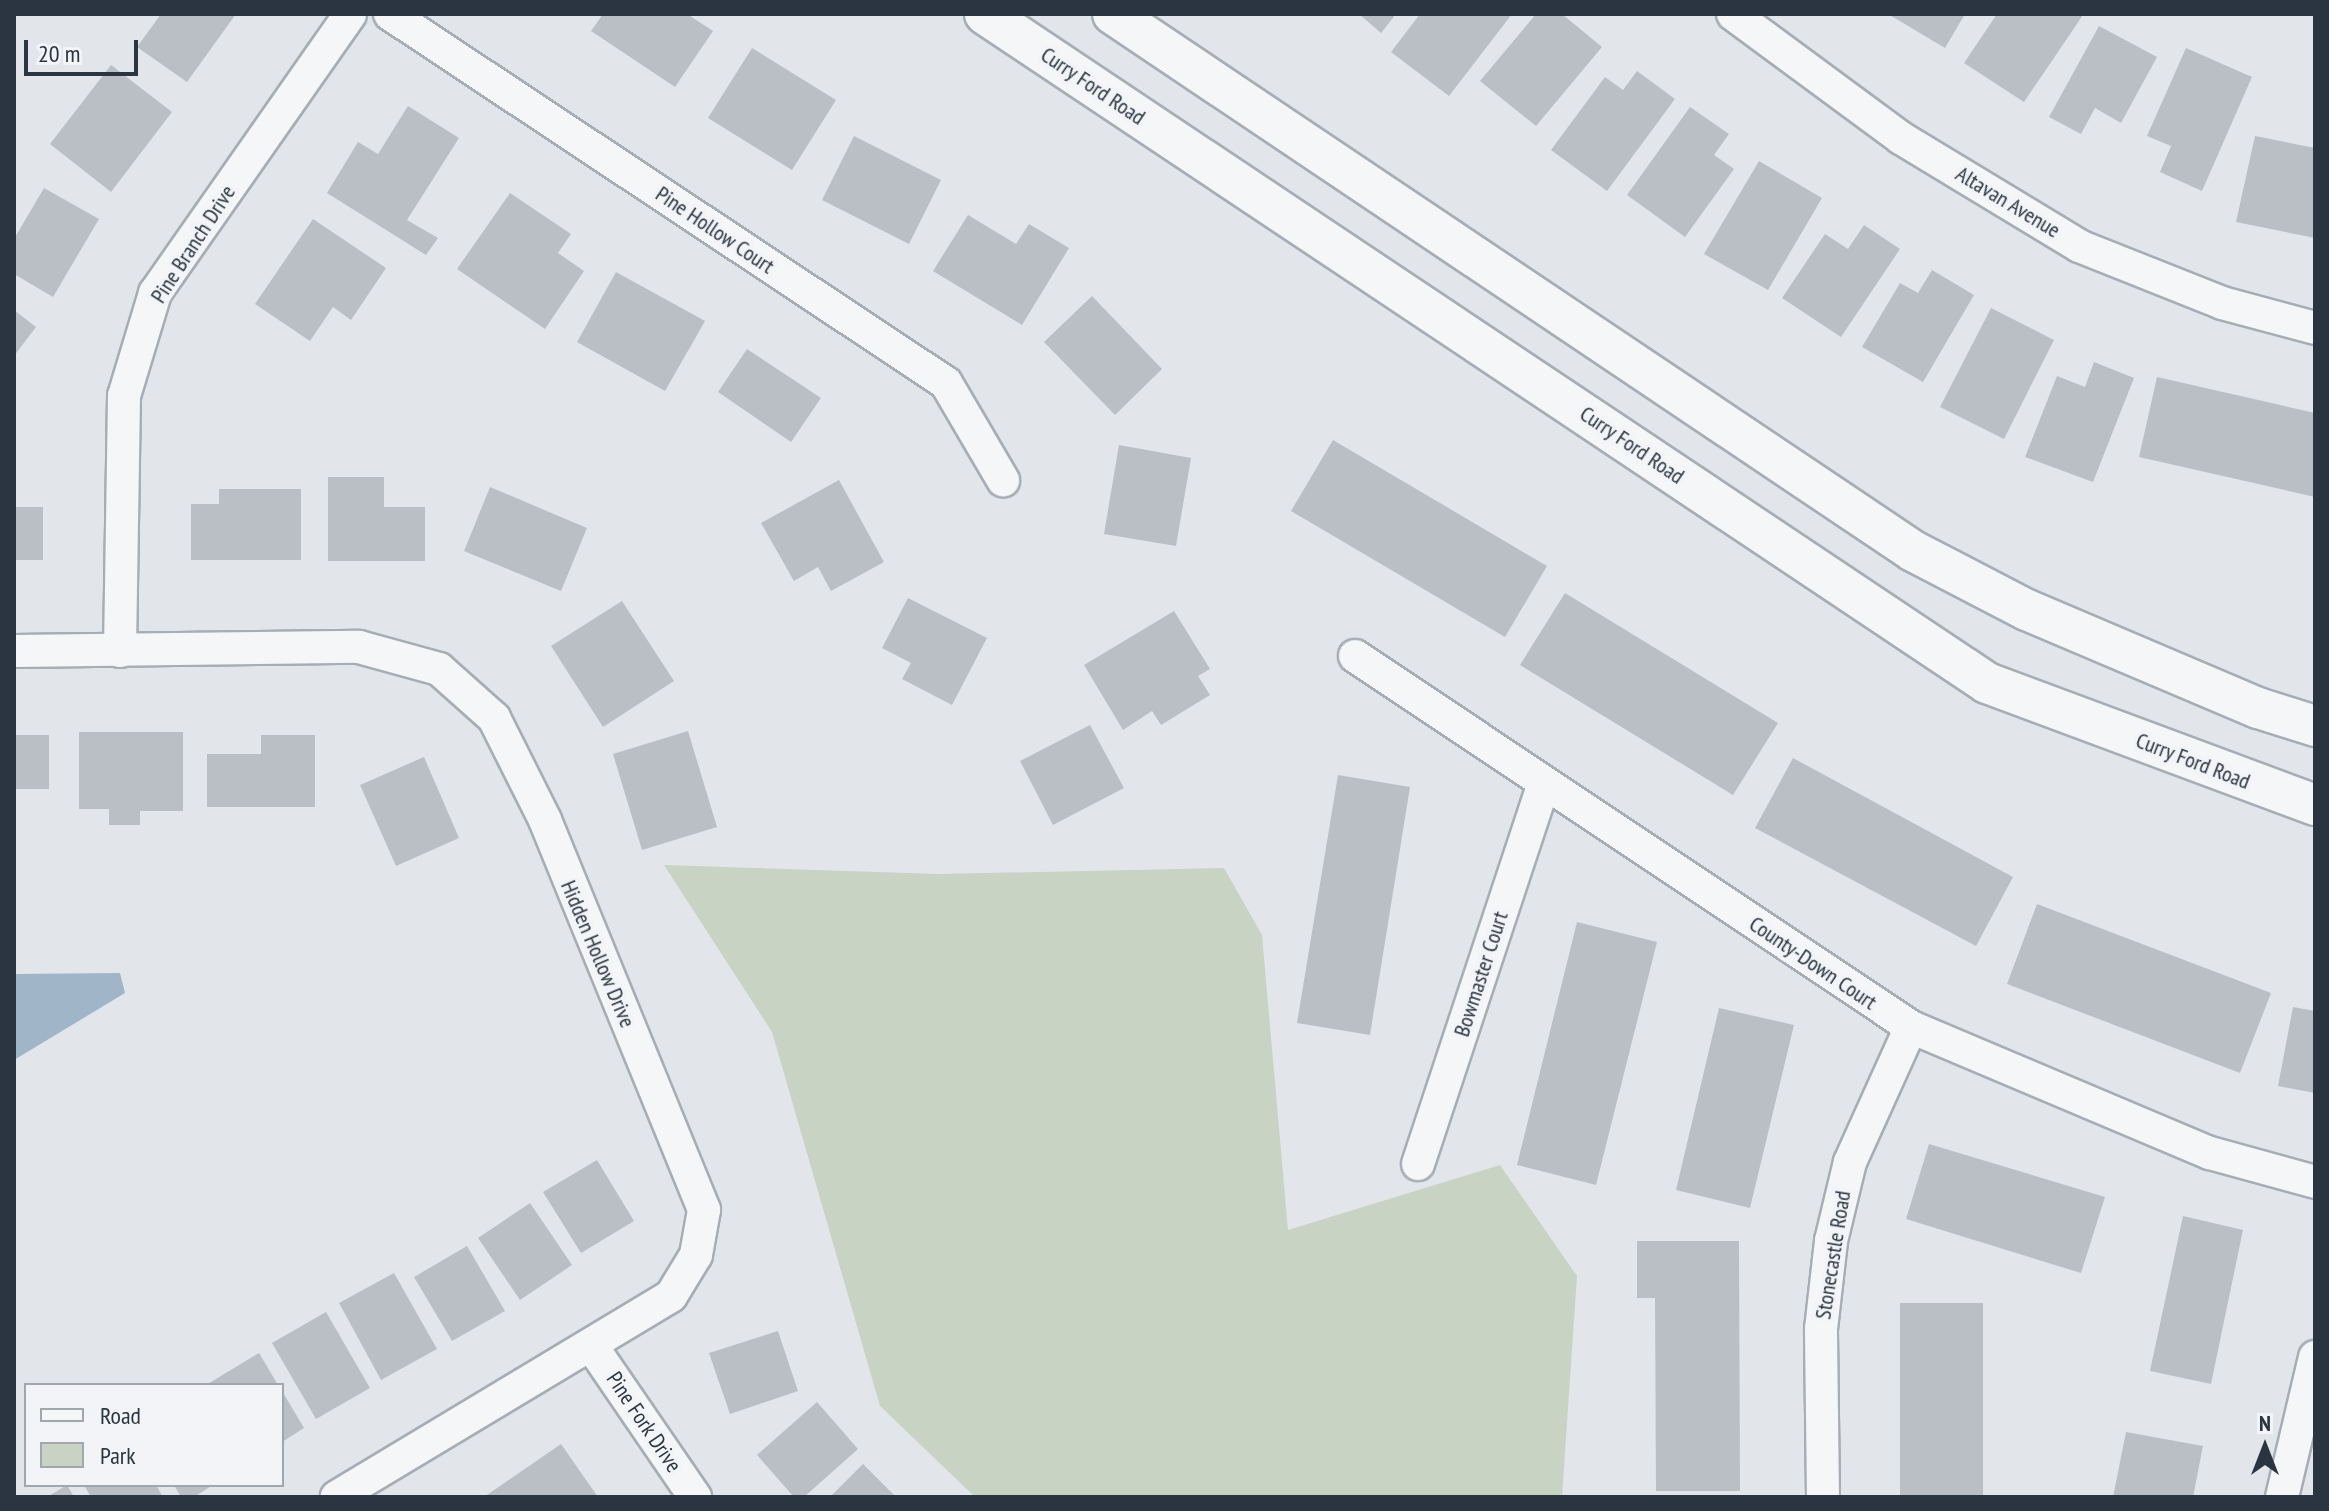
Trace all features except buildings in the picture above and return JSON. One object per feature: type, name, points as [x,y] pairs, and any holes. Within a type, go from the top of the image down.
[{"type":"street","name":"Pine Branch Drive","points":[[120,651],[124,396],[155,293],[350,14]]},
{"type":"street","name":"Pine Hollow Court","points":[[390,14],[946,383],[1003,480]]},
{"type":"street","name":"Curry Ford Road","points":[[985,14],[1987,683],[2315,805]]},
{"type":"street","points":[[1113,14],[1913,551],[2027,610],[2258,708],[2315,726]]},
{"type":"street","name":"Altavan Avenue","points":[[1733,14],[1901,138],[2079,246],[2222,303],[2315,328]]},
{"type":"street","name":"Hidden Hollow Drive","points":[[14,651],[359,647],[439,669],[494,718],[545,820],[704,1210],[696,1255],[671,1296],[593,1348],[337,1497]]},
{"type":"street","name":"County-Down Court","points":[[1355,656],[1911,1027],[2210,1153],[2315,1182]]},
{"type":"street","name":"Bowmaster Court","points":[[1418,1164],[1544,784]]},
{"type":"street","name":"Stonecastle Road","points":[[1823,1497],[1821,1329],[1831,1241],[1850,1162],[1911,1027]]},
{"type":"street","name":"Pine Fork Drive","points":[[593,1348],[695,1497]]},
{"type":"street","points":[[2282,1497],[2315,1357]]},
{"type":"green space","points":[[664,865],[939,874],[1224,868],[1262,935],[1288,1230],[1500,1165],[1577,1276],[1562,1497],[975,1497],[880,1406],[772,1032]]},
{"type":"water","points":[[120,973],[125,993],[14,1060],[14,974]]}]
